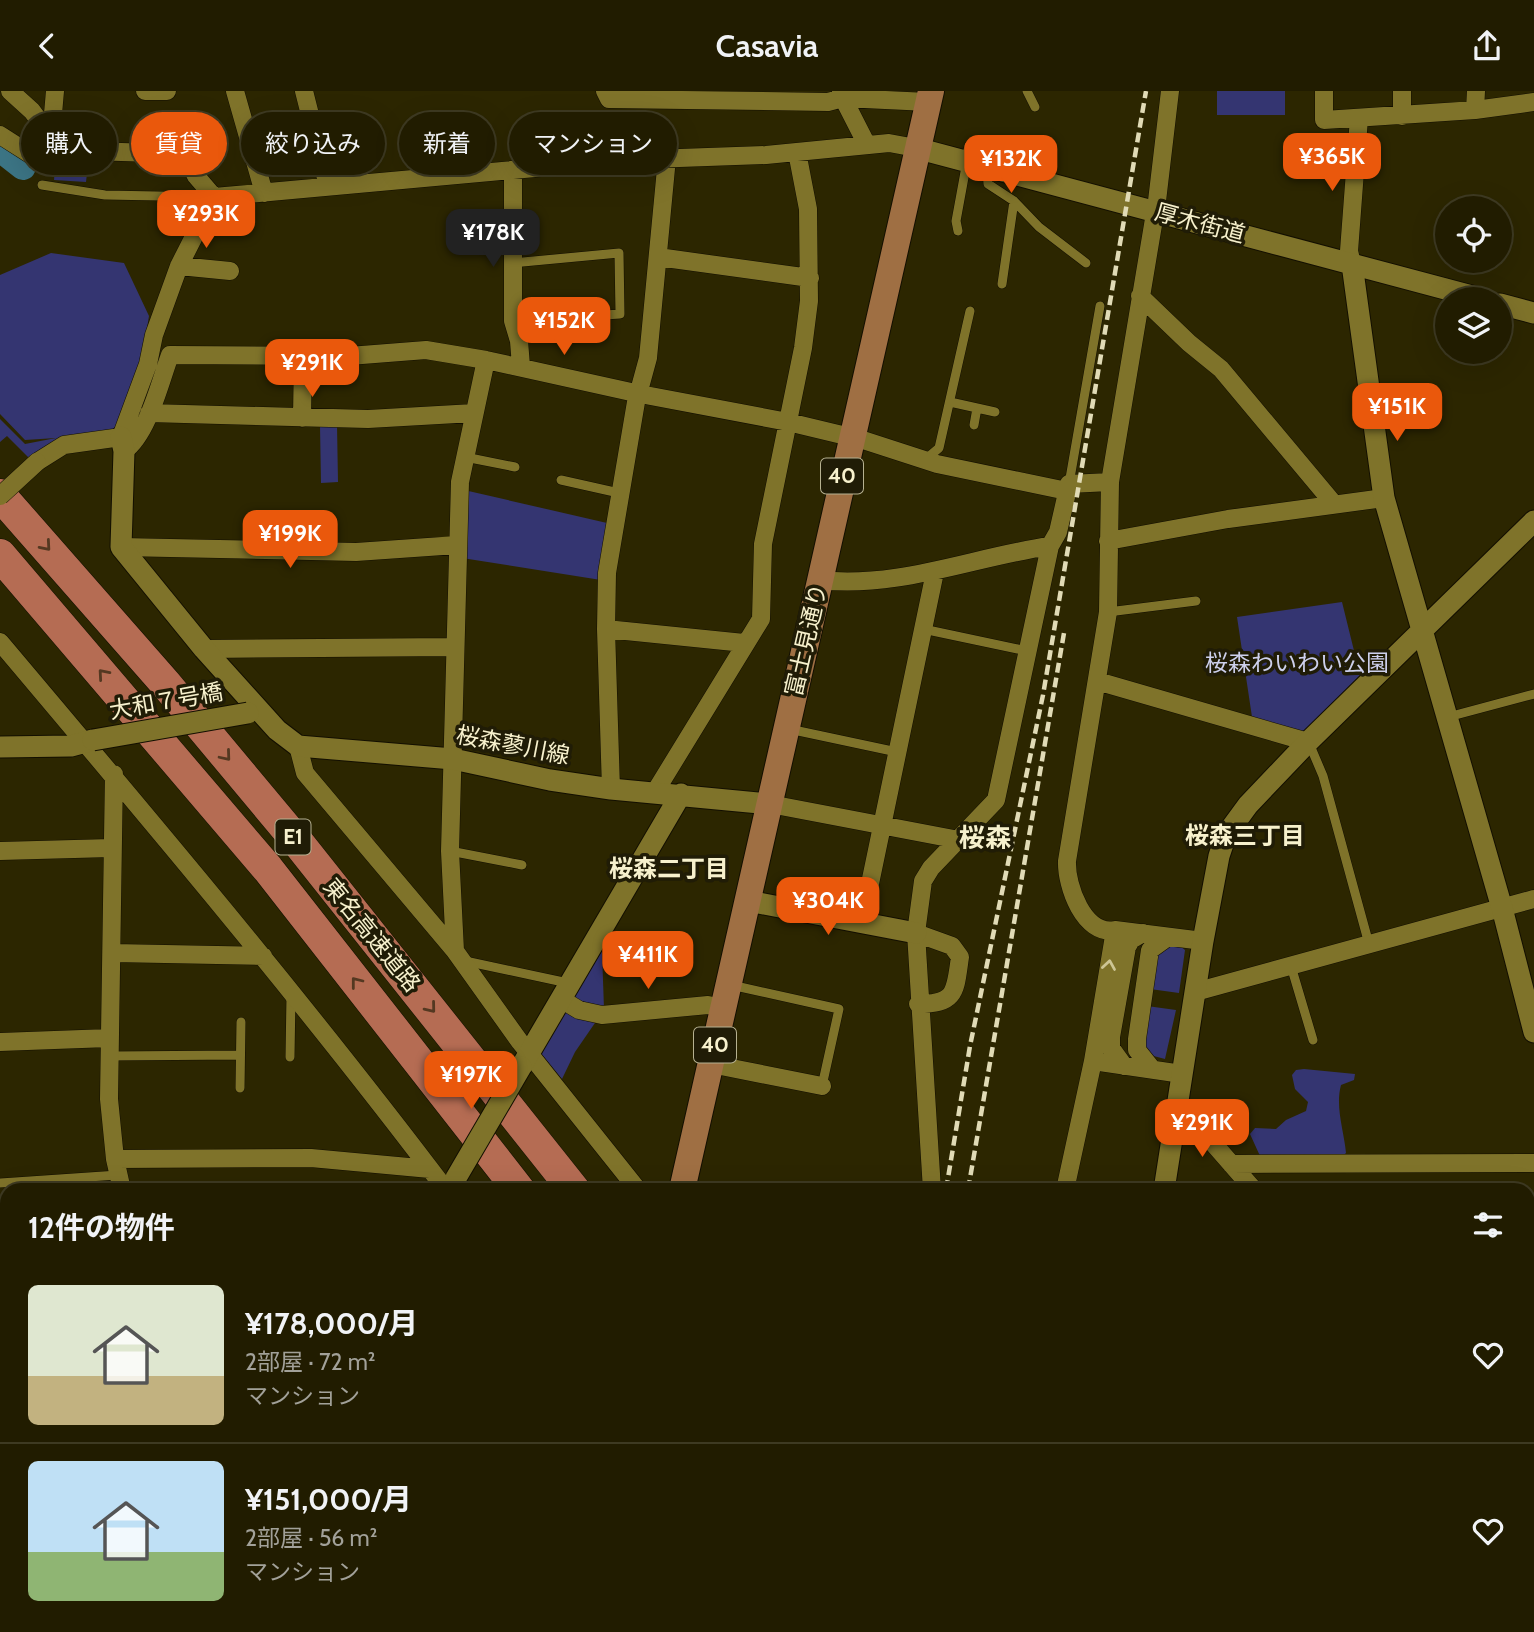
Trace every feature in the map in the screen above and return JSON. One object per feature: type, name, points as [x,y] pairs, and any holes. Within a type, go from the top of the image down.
[{"type":"highway","name":"東名高速道路","points":[[0,495],[165,683],[296,840],[568,1183]]},
{"type":"highway","name":"東名高速道路","points":[[0,555],[268,869],[514,1183]]},
{"type":"main road","name":"富士見通り","points":[[684,1183],[916,148],[930,96]]},
{"type":"street","points":[[10,91],[33,112]]},
{"type":"street","points":[[53,112],[55,91]]},
{"type":"street","points":[[145,91],[167,91]]},
{"type":"street","points":[[235,91],[264,193]]},
{"type":"street","points":[[304,91],[328,186]]},
{"type":"street","points":[[605,91],[609,99],[828,102],[842,94],[930,96]]},
{"type":"street","points":[[1170,91],[1155,212],[1110,482],[1108,612],[1066,872],[1070,888],[1095,928],[1104,932],[1115,930],[1203,941]]},
{"type":"street","points":[[1324,91],[1324,120],[1475,110],[1534,102]]},
{"type":"street","points":[[1402,91],[1402,116]]},
{"type":"street","points":[[1475,110],[1476,91]]},
{"type":"street","points":[[842,94],[867,145]]},
{"type":"street","points":[[1359,118],[1351,195],[1349,251],[1358,287],[1384,498],[1502,908],[1534,1032]]},
{"type":"street","points":[[0,135],[21,148]]},
{"type":"street","points":[[677,158],[797,152],[888,143],[916,148]]},
{"type":"street","name":"厚木街道","points":[[916,148],[965,167],[987,167],[1438,287]]},
{"type":"street","points":[[117,152],[186,154],[196,176],[214,197]]},
{"type":"street","points":[[655,792],[761,619],[763,544],[803,348],[810,278],[808,209],[797,152]]},
{"type":"street","points":[[214,197],[509,170]]},
{"type":"street","points":[[513,175],[513,321],[519,341],[520,366]]},
{"type":"street","points":[[611,789],[607,573],[619,493],[648,358],[666,175]]},
{"type":"street","points":[[214,197],[179,266],[123,444],[121,547],[254,712],[298,747],[305,773],[458,955],[525,1060],[632,1183]]},
{"type":"street","points":[[659,257],[810,278]]},
{"type":"street","points":[[179,266],[230,271]]},
{"type":"street","points":[[1140,296],[1189,343],[1221,369],[1334,504]]},
{"type":"street","points":[[1512,307],[1534,313]]},
{"type":"street","points":[[0,495],[37,462],[64,445],[123,444],[130,447],[149,413],[170,355],[349,356],[426,350],[520,366],[640,394],[788,422],[926,459],[1068,488],[1110,482]]},
{"type":"street","points":[[302,418],[303,355]]},
{"type":"street","points":[[458,955],[450,851],[457,545],[460,482],[486,360]]},
{"type":"street","points":[[149,413],[302,418],[474,414]]},
{"type":"street","points":[[931,1183],[918,1005],[916,933],[923,881],[930,868],[996,800],[1050,546],[1058,532],[1068,488]]},
{"type":"street","points":[[1108,541],[1118,537],[1384,498]]},
{"type":"street","points":[[1165,1183],[1203,941],[1219,856],[1226,835],[1248,805],[1308,742],[1534,521]]},
{"type":"street","points":[[121,547],[356,552],[457,545]]},
{"type":"street","points":[[820,580],[901,578],[935,572],[1004,553],[1050,546]]},
{"type":"street","points":[[862,922],[935,572]]},
{"type":"street","points":[[606,629],[744,643]]},
{"type":"street","points":[[0,642],[89,741],[291,991],[430,1169],[446,1183]]},
{"type":"street","points":[[204,649],[455,647]]},
{"type":"street","points":[[1097,681],[1308,742]]},
{"type":"street","name":"大和７号橋","points":[[0,747],[71,745],[254,712]]},
{"type":"street","name":"桜森蓼川線","points":[[298,747],[453,759],[550,780],[611,789],[770,804]]},
{"type":"street","points":[[114,774],[111,848],[113,953],[109,1047],[118,1175],[311,1158],[430,1169]]},
{"type":"street","points":[[452,1183],[681,794]]},
{"type":"street","points":[[770,804],[959,839]]},
{"type":"street","points":[[0,851],[111,848]]},
{"type":"street","points":[[1195,992],[1534,899]]},
{"type":"street","points":[[748,901],[916,933],[952,946],[960,957],[956,988],[951,997],[937,1004],[918,1005]]},
{"type":"street","points":[[1067,1183],[1093,1062],[1115,930]]},
{"type":"street","points":[[1139,1068],[1137,1039],[1150,950],[1155,935]]},
{"type":"street","points":[[1139,1068],[1111,1048],[1111,1037],[1127,947],[1131,940],[1155,935]]},
{"type":"street","points":[[113,953],[263,956]]},
{"type":"street","points":[[565,991],[590,1014],[708,1005],[726,996]]},
{"type":"street","points":[[0,1042],[109,1047]]},
{"type":"street","points":[[1093,1062],[1182,1074]]},
{"type":"street","points":[[711,1064],[822,1086]]},
{"type":"street","points":[[1178,1103],[1248,1183]]},
{"type":"street","points":[[1231,1164],[1534,1163]]},
{"type":"lane","points":[[1027,91],[1035,107]]},
{"type":"lane","points":[[958,231],[956,221],[969,146],[1023,143]]},
{"type":"lane","points":[[987,167],[988,184],[1014,201],[1039,227],[1086,263]]},
{"type":"lane","points":[[42,185],[106,195],[214,197]]},
{"type":"lane","points":[[1002,284],[1014,201]]},
{"type":"lane","points":[[512,263],[619,253],[620,314],[513,321]]},
{"type":"lane","points":[[1068,488],[1100,306]]},
{"type":"lane","points":[[926,459],[939,448],[970,310]]},
{"type":"lane","points":[[950,402],[995,412]]},
{"type":"lane","points":[[974,425],[977,408]]},
{"type":"lane","points":[[466,457],[515,467]]},
{"type":"lane","points":[[561,480],[619,493]]},
{"type":"lane","points":[[1108,612],[1196,601]]},
{"type":"lane","points":[[923,629],[1027,651]]},
{"type":"lane","points":[[1448,717],[1534,694]]},
{"type":"lane","points":[[786,728],[897,752]]},
{"type":"lane","points":[[1308,742],[1323,776],[1369,944]]},
{"type":"lane","points":[[450,851],[522,865]]},
{"type":"lane","points":[[458,955],[565,991]]},
{"type":"lane","points":[[1291,965],[1313,1040]]},
{"type":"lane","points":[[290,1057],[291,991]]},
{"type":"lane","points":[[726,996],[839,1009],[822,1086]]},
{"type":"lane","points":[[240,1088],[241,1022]]},
{"type":"lane","points":[[109,1047],[240,1055]]},
{"type":"lane","points":[[0,1183],[118,1175]]},
{"type":"green space","points":[[1217,91],[1285,91],[1285,115],[1217,115]]},
{"type":"green space","points":[[54,175],[87,175],[86,182],[54,180]]},
{"type":"green space","points":[[51,253],[124,263],[149,316],[141,363],[113,433],[31,460],[7,436],[0,442],[0,419],[25,444],[56,438],[25,440],[0,414],[0,275]]},
{"type":"green space","points":[[337,425],[338,482],[321,483],[320,426]]},
{"type":"green space","points":[[464,490],[607,523],[601,580],[462,558]]},
{"type":"green space","name":"桜森わいわい公園","points":[[1342,602],[1360,675],[1303,734],[1252,717],[1237,617]]},
{"type":"green space","points":[[1168,944],[1179,945],[1185,950],[1179,993],[1150,989],[1156,955]]},
{"type":"green space","points":[[602,951],[604,1009],[571,1000]]},
{"type":"green space","points":[[1147,1006],[1176,1010],[1165,1059],[1146,1054],[1143,1039]]},
{"type":"green space","points":[[565,1009],[597,1020],[575,1052],[562,1079],[540,1052]]},
{"type":"green space","points":[[1296,1070],[1355,1074],[1354,1080],[1341,1085],[1339,1093],[1346,1153],[1338,1160],[1260,1156],[1250,1134],[1255,1128],[1276,1129],[1286,1120],[1306,1111],[1308,1102],[1295,1089],[1292,1075]]},
{"type":"waterway","points":[[0,149],[21,165]]},
{"type":"railway","points":[[947,1183],[970,1046],[1043,695],[1146,91]]},
{"type":"railway","points":[[969,1183],[1064,633]]},
{"type":"district","name":"桜森三丁目","points":[[1245,836]]},
{"type":"district","name":"桜森","points":[[985,838]]},
{"type":"district","name":"桜森二丁目","points":[[669,869]]}]
